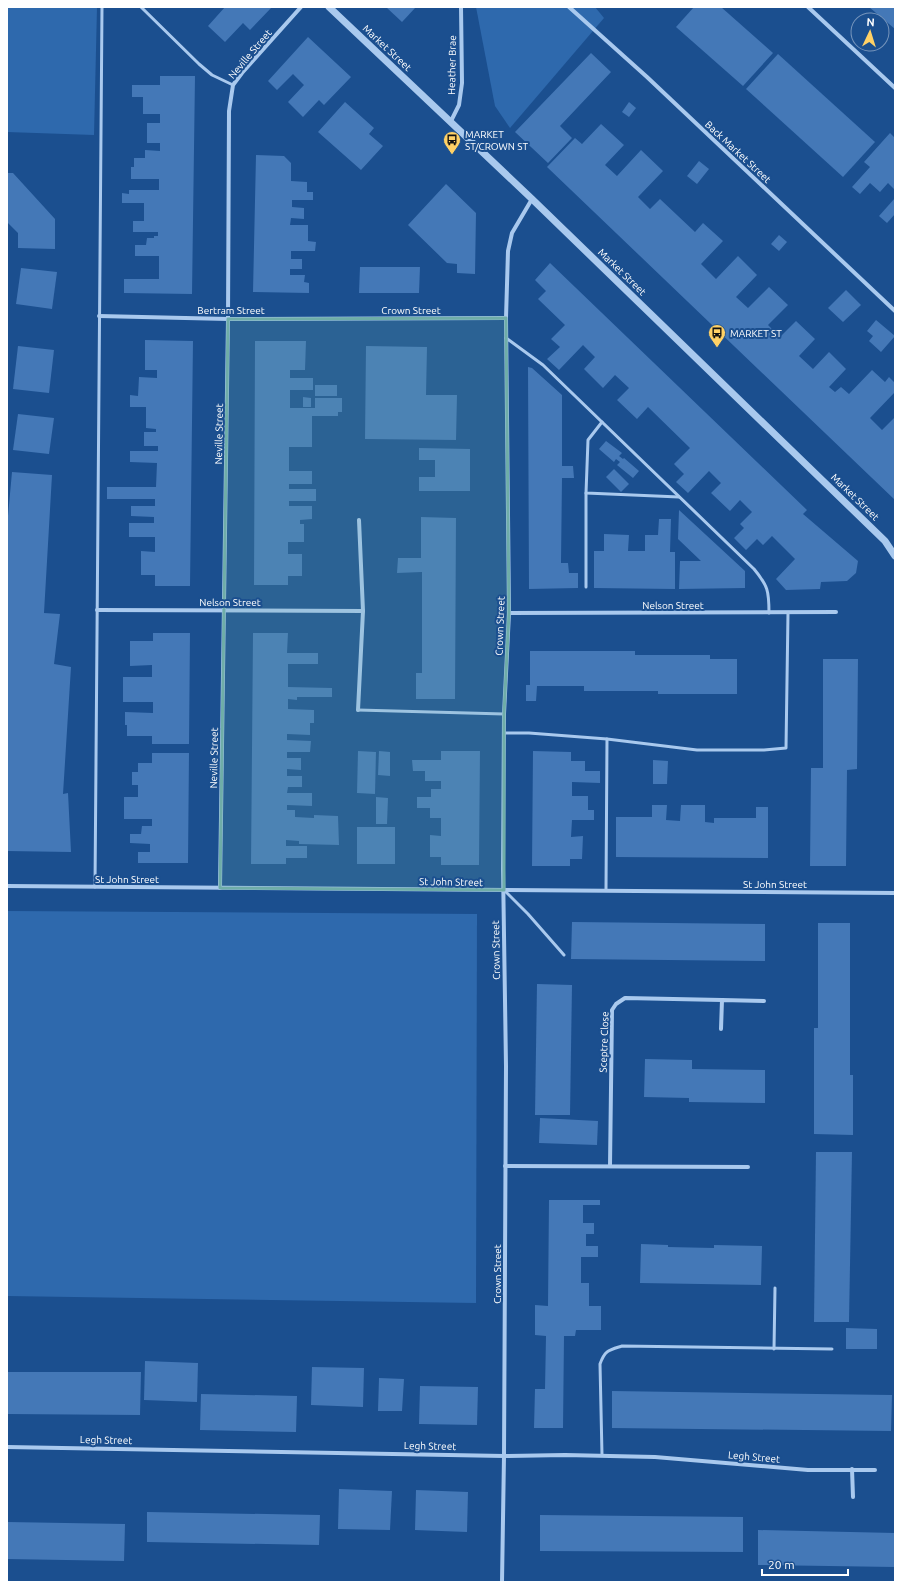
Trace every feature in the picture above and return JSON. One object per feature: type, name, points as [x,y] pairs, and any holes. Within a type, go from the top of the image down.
[{"type":"street","name":"Neville Street","points":[[220,888],[228,318],[229,111],[233,85],[301,7]]},
{"type":"street","name":"Market Street","points":[[329,7],[451,121],[885,541],[895,556]]},
{"type":"street","name":"Heather Brae","points":[[451,121],[458,105],[462,83],[461,7]]},
{"type":"street","name":"Back Market Street","points":[[569,7],[653,83],[895,311]]},
{"type":"street","points":[[808,7],[895,88]]},
{"type":"street","name":"Crown Street","points":[[502,1582],[506,1066],[504,714],[509,613],[506,318],[508,251],[512,233],[532,199]]},
{"type":"street","name":"Bertram Street","points":[[99,316],[363,318]]},
{"type":"street","name":"Crown Street","points":[[363,318],[506,318]]},
{"type":"street","points":[[358,710],[363,611],[359,520]]},
{"type":"street","name":"Nelson Street","points":[[97,610],[363,611]]},
{"type":"street","name":"Nelson Street","points":[[509,613],[836,612]]},
{"type":"street","name":"St John Street","points":[[7,886],[895,892]]},
{"type":"street","name":"Sceptre Close","points":[[610,1166],[612,1010],[616,1004],[625,998],[764,1001]]},
{"type":"street","points":[[721,1029],[722,1000]]},
{"type":"street","points":[[505,1166],[748,1167]]},
{"type":"street","name":"Legh Street","points":[[7,1447],[504,1456],[655,1456],[808,1470],[875,1470]]},
{"type":"street","points":[[852,1469],[853,1497]]},
{"type":"lane","points":[[95,887],[102,7]]},
{"type":"lane","points":[[141,7],[199,64],[212,75],[233,85]]},
{"type":"lane","points":[[506,338],[543,365],[758,573],[769,594],[769,613]]},
{"type":"lane","points":[[586,587],[586,493],[588,440],[602,422]]},
{"type":"lane","points":[[586,493],[680,497]]},
{"type":"lane","points":[[504,733],[529,733],[607,739],[697,750],[764,750],[786,748],[788,613]]},
{"type":"lane","points":[[358,710],[504,714]]},
{"type":"lane","points":[[606,890],[607,739]]},
{"type":"lane","points":[[504,890],[528,914],[564,955]]},
{"type":"lane","points":[[774,1349],[775,1288]]},
{"type":"lane","points":[[602,1455],[600,1364],[603,1355],[610,1349],[622,1346],[832,1350]]},
{"type":"highlighted area","points":[[506,318],[509,613],[504,714],[504,890],[220,888],[228,319]]},
{"type":"shaded area","points":[[7,7],[97,7],[94,135],[7,132]]},
{"type":"shaded area","points":[[476,7],[595,7],[604,18],[510,128],[495,106]]},
{"type":"shaded area","points":[[7,911],[477,914],[476,1303],[7,1296]]},
{"type":"building","points":[[225,7],[272,7],[250,30],[243,23],[225,42],[208,26]]},
{"type":"building","points":[[386,7],[416,7],[402,22]]},
{"type":"building","points":[[694,7],[721,7],[773,53],[743,86],[676,27]]},
{"type":"building","points":[[869,7],[895,7],[895,29],[890,25],[890,12],[875,12]]},
{"type":"building","points":[[308,37],[351,77],[324,105],[319,100],[303,117],[288,102],[304,85],[293,74],[277,90],[268,81]]},
{"type":"building","points":[[591,53],[611,72],[560,126],[572,138],[548,163],[515,132]]},
{"type":"building","points":[[778,54],[875,142],[843,177],[746,89]]},
{"type":"building","points":[[160,76],[195,76],[192,294],[124,293],[124,279],[159,279],[159,256],[135,256],[135,245],[146,245],[147,238],[154,238],[154,236],[158,236],[158,232],[133,232],[133,221],[144,221],[144,203],[122,203],[122,193],[129,194],[129,190],[159,190],[159,179],[131,179],[131,167],[134,167],[134,158],[145,158],[145,150],[160,151],[160,143],[147,143],[147,123],[160,123],[160,114],[143,114],[143,97],[132,97],[132,85],[160,85]]},
{"type":"building","points":[[345,102],[374,128],[369,134],[383,146],[361,170],[318,132]]},
{"type":"building","points":[[629,102],[636,108],[629,117],[622,112]]},
{"type":"building","points":[[601,124],[624,145],[605,165],[617,176],[641,150],[663,171],[638,197],[650,209],[660,199],[695,232],[703,223],[723,241],[701,264],[716,279],[738,256],[757,275],[736,297],[748,308],[769,287],[788,305],[768,325],[780,337],[796,321],[815,339],[799,356],[813,369],[829,352],[846,369],[829,387],[835,392],[841,387],[849,394],[872,370],[885,382],[889,377],[895,383],[895,392],[870,418],[882,430],[895,417],[895,500],[547,167],[575,138],[582,144]]},
{"type":"building","points":[[890,133],[895,138],[895,190],[888,183],[880,192],[870,183],[860,194],[852,187],[870,167],[864,162]]},
{"type":"building","points":[[256,155],[284,156],[291,163],[291,181],[307,182],[307,192],[313,192],[313,200],[292,200],[292,207],[304,208],[304,219],[291,218],[290,225],[308,225],[308,241],[316,242],[315,251],[291,251],[291,259],[302,259],[302,269],[290,269],[290,275],[305,275],[304,282],[309,283],[309,293],[253,292]]},
{"type":"building","points":[[699,161],[709,169],[697,184],[687,176]]},
{"type":"building","points":[[7,173],[13,173],[55,219],[55,249],[18,248],[18,233],[7,222]]},
{"type":"building","points":[[446,184],[476,213],[475,274],[457,273],[457,264],[447,263],[408,225]]},
{"type":"building","points":[[895,198],[895,214],[887,223],[879,216]]},
{"type":"building","points":[[779,235],[787,242],[779,251],[771,244]]},
{"type":"building","points":[[550,263],[807,510],[803,514],[858,561],[856,573],[847,581],[821,582],[820,589],[786,590],[776,579],[795,559],[772,536],[763,545],[757,539],[746,550],[734,538],[744,528],[740,524],[752,512],[740,500],[730,511],[711,493],[721,483],[709,471],[688,493],[676,482],[684,474],[674,464],[690,448],[648,407],[637,419],[617,400],[629,388],[615,375],[603,388],[584,369],[595,357],[583,345],[559,370],[547,359],[560,347],[551,339],[565,325],[538,299],[546,291],[535,280]]},
{"type":"building","points":[[360,267],[420,267],[419,293],[359,293]]},
{"type":"building","points":[[21,268],[57,272],[52,309],[16,304]]},
{"type":"building","points":[[846,290],[861,305],[843,322],[828,308]]},
{"type":"building","points":[[876,320],[895,336],[881,352],[869,341],[873,336],[867,331]]},
{"type":"building","points":[[145,340],[193,341],[190,586],[155,586],[155,575],[141,575],[141,551],[155,552],[155,537],[129,537],[129,523],[154,523],[154,517],[131,516],[131,506],[155,506],[155,499],[107,499],[107,487],[156,487],[157,463],[130,462],[130,451],[158,451],[158,446],[144,446],[144,432],[156,432],[156,429],[146,428],[146,407],[130,407],[130,395],[138,396],[139,377],[157,378],[157,370],[145,370]]},
{"type":"building","points":[[255,341],[306,341],[305,370],[290,370],[290,378],[313,378],[313,390],[290,390],[290,408],[315,408],[315,398],[342,398],[342,412],[338,412],[338,416],[312,416],[312,447],[289,447],[289,471],[312,471],[312,484],[289,484],[289,489],[316,489],[316,501],[289,501],[289,506],[312,506],[312,519],[300,520],[300,524],[304,524],[304,542],[288,542],[288,554],[302,554],[302,576],[288,576],[288,585],[254,585]]},
{"type":"building","points":[[18,346],[54,350],[49,393],[13,389]]},
{"type":"building","points":[[366,346],[427,347],[426,395],[457,395],[456,440],[365,439]]},
{"type":"building","points":[[528,367],[532,368],[562,395],[562,466],[573,466],[574,478],[562,478],[561,563],[568,563],[569,573],[578,573],[578,588],[529,589]]},
{"type":"building","points":[[315,385],[337,385],[337,396],[315,396]]},
{"type":"building","points":[[303,397],[311,398],[311,407],[303,407]]},
{"type":"building","points":[[18,414],[54,418],[49,454],[13,450]]},
{"type":"building","points":[[606,441],[622,453],[619,456],[623,459],[624,458],[639,471],[633,478],[617,465],[620,462],[616,459],[614,462],[599,449]]},
{"type":"building","points":[[419,448],[470,449],[470,491],[419,491],[419,477],[435,477],[435,460],[419,460]]},
{"type":"building","points":[[614,469],[629,484],[621,492],[606,477]]},
{"type":"building","points":[[12,472],[52,475],[44,613],[60,614],[54,664],[71,667],[63,794],[68,793],[71,852],[7,851],[7,527]]},
{"type":"building","points":[[679,510],[745,571],[745,588],[679,589],[680,561],[701,561],[678,539]]},
{"type":"building","points":[[421,517],[456,518],[455,699],[416,699],[416,673],[422,673],[422,572],[397,573],[398,558],[421,558]]},
{"type":"building","points":[[659,519],[671,519],[670,552],[675,552],[675,589],[594,588],[594,551],[604,551],[604,534],[629,535],[628,551],[645,551],[645,535],[658,535]]},
{"type":"building","points":[[153,633],[190,633],[189,744],[152,744],[152,736],[127,736],[125,712],[153,713],[153,702],[123,702],[123,677],[152,677],[152,665],[130,666],[130,641],[153,641]]},
{"type":"building","points":[[253,633],[288,633],[287,653],[318,653],[318,664],[288,664],[288,687],[332,688],[332,697],[297,697],[297,700],[288,699],[288,709],[314,710],[314,723],[310,723],[310,735],[287,734],[287,740],[311,741],[310,752],[287,752],[287,758],[301,758],[301,770],[287,769],[287,776],[302,776],[302,787],[288,787],[287,793],[312,793],[312,806],[287,805],[287,810],[295,810],[295,817],[314,818],[314,815],[338,816],[339,845],[299,844],[299,841],[286,840],[286,846],[307,846],[307,858],[286,858],[286,864],[251,864]]},
{"type":"building","points":[[530,651],[635,651],[635,655],[710,655],[710,659],[737,659],[737,694],[658,694],[658,691],[584,691],[584,686],[537,686],[536,701],[526,701],[526,685],[530,685]]},
{"type":"building","points":[[823,659],[858,659],[857,769],[847,770],[846,866],[810,866],[811,768],[823,768]]},
{"type":"building","points":[[358,751],[376,752],[375,794],[357,793]]},
{"type":"building","points":[[379,751],[390,752],[390,776],[378,775]]},
{"type":"building","points":[[441,751],[480,751],[479,865],[441,865],[441,857],[430,857],[430,835],[441,836],[441,818],[430,818],[430,808],[417,808],[417,797],[431,797],[431,789],[441,789],[441,781],[425,781],[425,771],[413,771],[412,760],[441,760]]},
{"type":"building","points":[[533,751],[571,752],[571,761],[585,761],[585,771],[600,771],[600,783],[572,782],[572,796],[588,796],[588,810],[594,810],[594,820],[572,820],[571,837],[583,836],[582,859],[570,859],[570,866],[532,866]]},
{"type":"building","points":[[152,753],[189,753],[188,863],[138,863],[138,852],[150,852],[150,844],[130,843],[130,834],[141,834],[142,826],[152,826],[152,819],[124,819],[124,797],[138,797],[138,785],[132,785],[132,772],[138,772],[138,763],[152,763]]},
{"type":"building","points":[[653,760],[668,761],[667,784],[653,784]]},
{"type":"building","points":[[376,797],[388,798],[387,824],[376,824]]},
{"type":"building","points":[[652,805],[667,805],[666,820],[680,821],[681,805],[705,805],[705,822],[714,823],[714,818],[756,818],[756,807],[768,807],[768,858],[616,857],[616,817],[652,817]]},
{"type":"building","points":[[357,827],[395,827],[395,864],[357,864]]},
{"type":"building","points":[[572,922],[765,924],[765,961],[571,959]]},
{"type":"building","points":[[818,923],[850,923],[850,1075],[853,1075],[853,1135],[814,1134],[814,1028],[818,1028]]},
{"type":"building","points":[[537,984],[572,985],[570,1115],[535,1115]]},
{"type":"building","points":[[645,1059],[692,1060],[692,1069],[765,1070],[765,1103],[689,1102],[689,1098],[644,1097]]},
{"type":"building","points":[[540,1118],[598,1121],[597,1145],[539,1143]]},
{"type":"building","points":[[816,1152],[852,1152],[849,1322],[814,1322]]},
{"type":"building","points":[[549,1200],[600,1200],[600,1205],[583,1205],[583,1223],[594,1223],[594,1234],[586,1234],[586,1246],[598,1246],[598,1257],[581,1257],[581,1283],[589,1283],[589,1306],[601,1306],[601,1330],[576,1330],[575,1336],[564,1336],[563,1428],[534,1428],[535,1389],[545,1389],[546,1336],[535,1335],[535,1305],[548,1306]]},
{"type":"building","points":[[641,1244],[668,1245],[668,1247],[714,1248],[714,1245],[762,1246],[761,1285],[640,1283]]},
{"type":"building","points":[[846,1328],[877,1329],[877,1349],[846,1349]]},
{"type":"building","points":[[145,1361],[198,1363],[197,1402],[144,1400]]},
{"type":"building","points":[[312,1367],[364,1368],[363,1407],[311,1405]]},
{"type":"building","points":[[7,1372],[141,1372],[140,1415],[7,1414]]},
{"type":"building","points":[[379,1378],[404,1379],[402,1411],[378,1411]]},
{"type":"building","points":[[420,1386],[478,1387],[477,1425],[419,1424]]},
{"type":"building","points":[[612,1391],[892,1395],[891,1431],[612,1428]]},
{"type":"building","points":[[201,1394],[297,1396],[296,1432],[200,1430]]},
{"type":"building","points":[[339,1489],[392,1491],[390,1530],[338,1529]]},
{"type":"building","points":[[416,1490],[468,1492],[467,1532],[415,1530]]},
{"type":"building","points":[[147,1512],[320,1515],[319,1545],[147,1542]]},
{"type":"building","points":[[540,1515],[743,1517],[743,1552],[540,1551]]},
{"type":"building","points":[[7,1522],[125,1524],[124,1561],[7,1559]]},
{"type":"building","points":[[758,1530],[895,1533],[895,1567],[758,1565]]},
{"type":"place","name":"MARKET ST/CROWN ST","points":[[452,155]]},
{"type":"place","name":"MARKET ST","points":[[717,348]]}]
